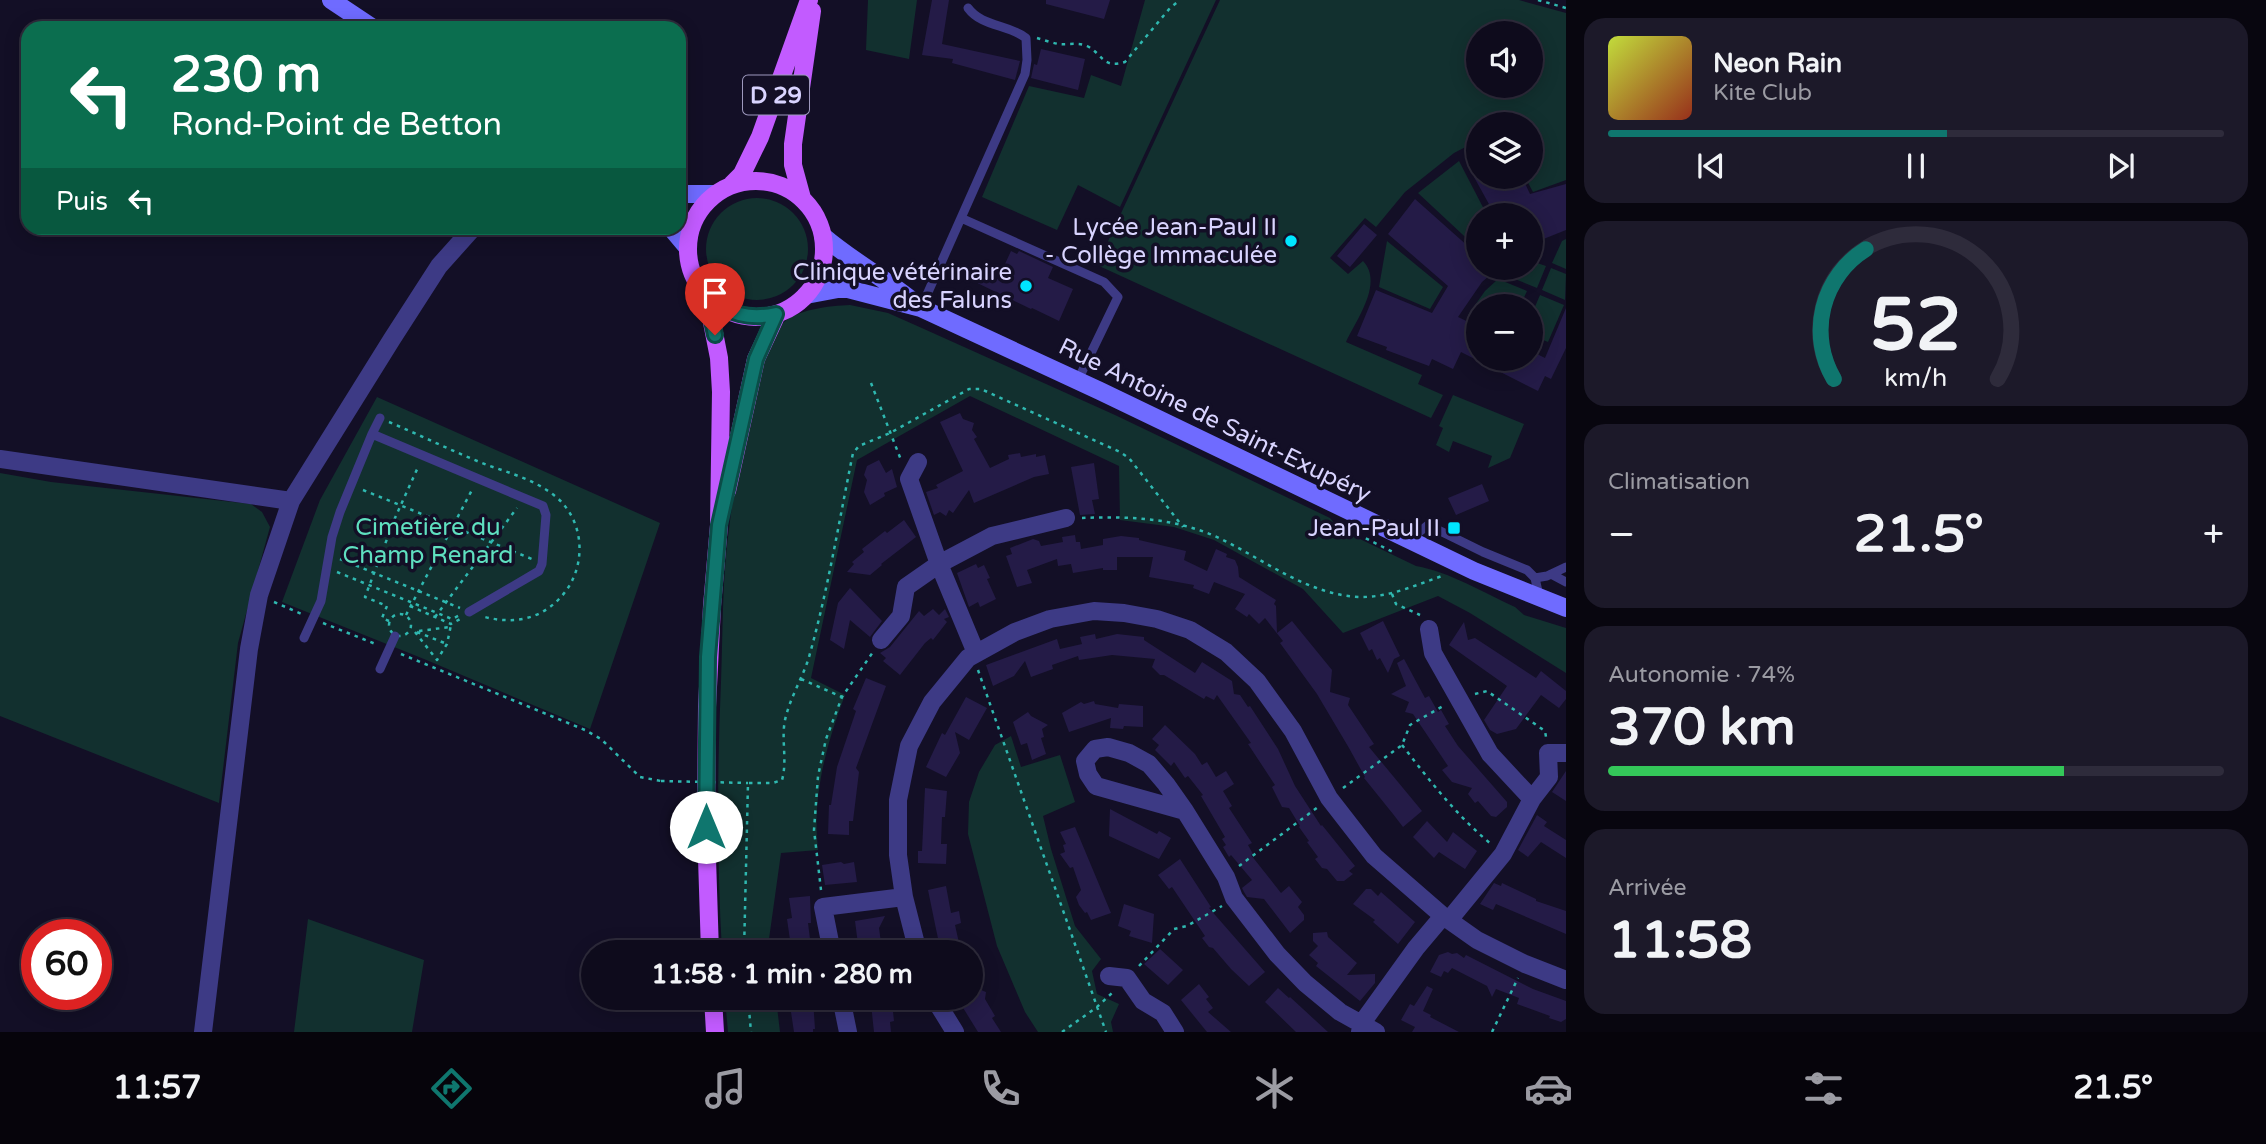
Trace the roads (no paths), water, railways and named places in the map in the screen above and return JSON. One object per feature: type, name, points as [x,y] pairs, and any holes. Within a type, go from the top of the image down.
[{"type":"main road","name":"D 29","points":[[732,184],[751,159],[811,0]]},
{"type":"main road","name":"D 29","points":[[802,198],[793,165],[793,144],[811,0]]},
{"type":"main road","points":[[707,297],[733,313],[755,317],[776,314],[792,307],[806,295],[822,268],[824,252],[823,236],[812,209],[802,198],[781,184],[769,181],[732,184],[714,194],[703,205],[689,232],[687,247],[692,275],[707,297],[719,358],[719,525],[707,707],[706,827],[710,940]]},
{"type":"main road","points":[[719,525],[756,359],[776,314]]},
{"type":"main road","points":[[714,1010],[715,1032]]},
{"type":"street","points":[[331,0],[362,21]]},
{"type":"street","points":[[686,194],[714,194]]},
{"type":"street","points":[[203,1032],[249,649],[258,596],[291,500],[439,267],[467,235]]},
{"type":"street","points":[[677,235],[687,247]]},
{"type":"street","name":"Rue Antoine de Saint-Exupéry","points":[[823,236],[852,260],[894,286],[921,308]]},
{"type":"street","name":"Rue Antoine de Saint-Exupéry","points":[[806,295],[848,289],[921,308],[1078,380],[1482,575],[1566,608]]},
{"type":"street","points":[[0,459],[291,500]]},
{"type":"street","points":[[918,462],[909,479],[939,564],[976,653]]},
{"type":"street","points":[[881,640],[901,616],[906,587],[939,564],[992,536],[1066,518]]},
{"type":"street","points":[[915,940],[904,897],[898,855],[898,800],[909,746],[932,702],[968,658],[976,653],[1014,632],[1050,619],[1094,611],[1124,613],[1157,620],[1190,631],[1226,652],[1257,681],[1293,732],[1329,798],[1374,856],[1446,918],[1477,940],[1525,964],[1566,980]]},
{"type":"street","points":[[1429,629],[1433,653],[1490,754],[1532,799]]},
{"type":"street","points":[[1185,811],[1096,786],[1088,774],[1085,761],[1095,749],[1108,747],[1129,753],[1149,764],[1185,811],[1226,877],[1234,898],[1277,954],[1340,1012],[1366,1029],[1416,948],[1503,854],[1532,799],[1549,777],[1557,753]]},
{"type":"street","points":[[830,940],[823,907],[904,897]]},
{"type":"street","points":[[1109,976],[1127,978],[1143,1001],[1163,1013],[1175,1032]]},
{"type":"street","points":[[843,1010],[848,1032]]},
{"type":"street","points":[[941,1010],[955,1032]]},
{"type":"lane","points":[[921,308],[1025,75],[1026,38],[1018,32],[984,22],[968,8]]},
{"type":"lane","points":[[961,218],[1104,282],[1118,297],[1078,380]]},
{"type":"lane","points":[[304,638],[321,601],[334,531],[350,485],[380,418]]},
{"type":"lane","points":[[372,434],[543,506],[546,515],[542,564],[539,570],[469,612]]},
{"type":"lane","points":[[1409,540],[1428,525],[1527,570],[1535,578],[1539,598]]},
{"type":"lane","points":[[1535,578],[1566,567]]},
{"type":"lane","points":[[1551,574],[1566,582]]},
{"type":"lane","points":[[380,669],[395,636]]},
{"type":"place","name":"Lycée Jean-Paul II - Collège Immaculée","points":[[1291,241]]},
{"type":"place","name":"Clinique vétérinaire des Faluns","points":[[1026,286]]},
{"type":"place","name":"Jean-Paul II","points":[[1454,528]]},
{"type":"park label","name":"Cimetière du Champ Renard","points":[[428,541]]}]
